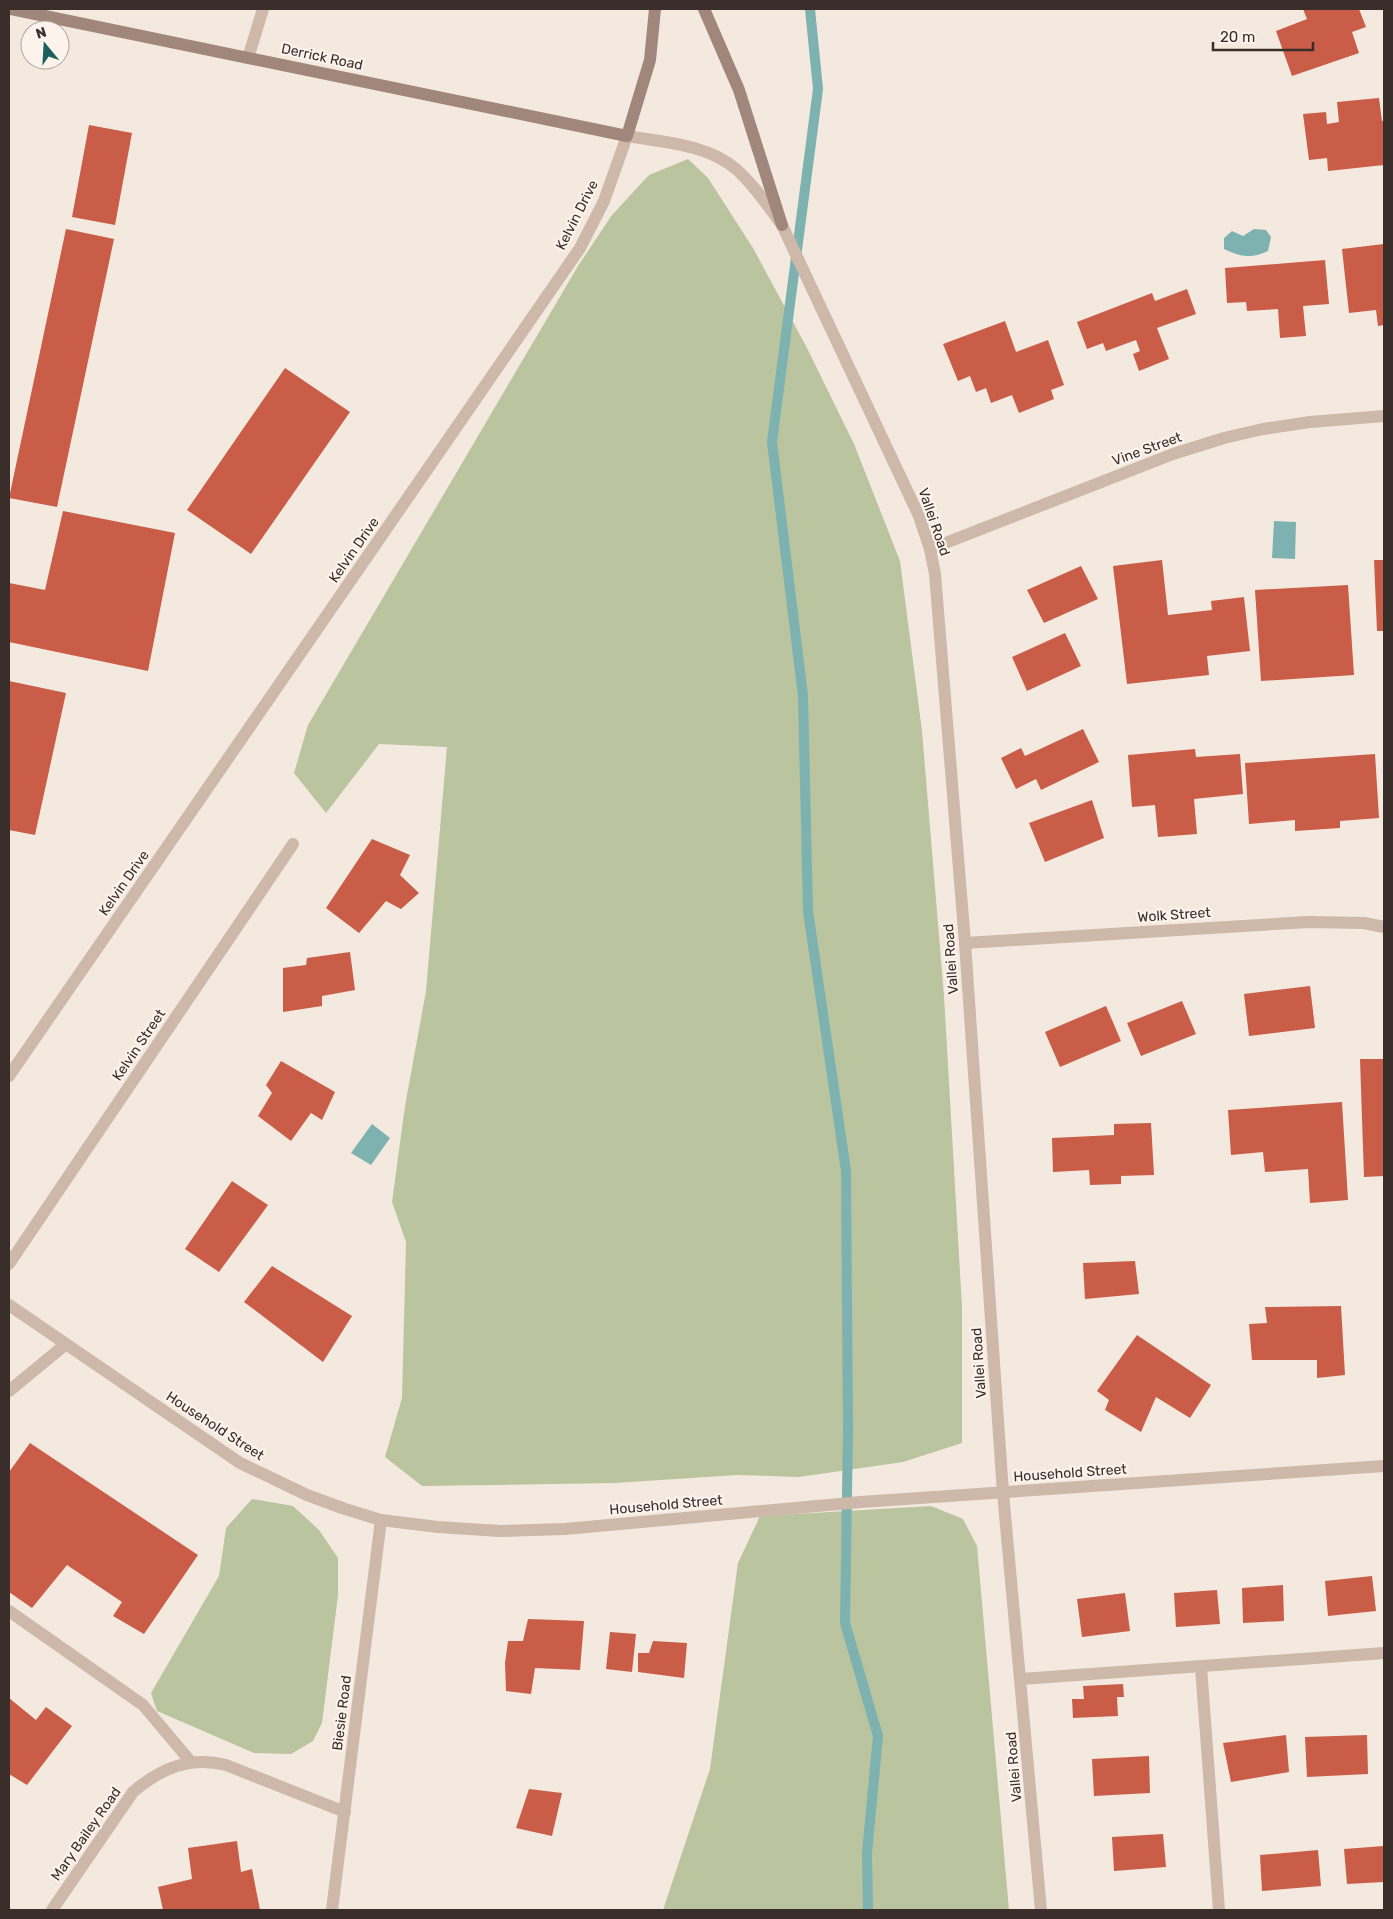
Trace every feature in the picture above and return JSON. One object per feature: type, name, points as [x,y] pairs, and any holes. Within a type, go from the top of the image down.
[{"type":"street","name":"Derrick Road","points":[[11,9],[627,136]]},
{"type":"street","points":[[248,58],[263,9]]},
{"type":"street","name":"Kelvin Drive","points":[[9,1076],[580,248],[604,201],[627,136],[650,60],[655,9]]},
{"type":"street","points":[[704,9],[739,90],[782,225]]},
{"type":"street","name":"Vallei Road","points":[[627,136],[681,145],[710,154],[735,168],[754,187],[782,225],[900,473],[919,516],[930,549],[940,618],[965,943],[1003,1493],[1041,1910]]},
{"type":"street","name":"Vine Street","points":[[930,549],[1173,454],[1224,438],[1264,429],[1310,422],[1384,416]]},
{"type":"street","name":"Kelvin Street","points":[[9,1264],[293,844]]},
{"type":"street","name":"Wolk Street","points":[[965,943],[1308,922],[1364,923],[1384,927]]},
{"type":"street","name":"Household Street","points":[[9,1305],[240,1463],[307,1495],[380,1520],[438,1527],[500,1531],[565,1529],[862,1502],[1384,1466]]},
{"type":"street","points":[[9,1391],[66,1344]]},
{"type":"street","name":"Biesie Road","points":[[332,1910],[380,1520]]},
{"type":"street","points":[[9,1611],[143,1705],[191,1762]]},
{"type":"street","points":[[1021,1679],[1384,1653]]},
{"type":"street","points":[[1201,1667],[1220,1910]]},
{"type":"street","name":"Mary Bailey Road","points":[[52,1910],[133,1792],[150,1777],[171,1767],[191,1762],[209,1761],[226,1765],[345,1812]]},
{"type":"green space","points":[[688,159],[708,178],[753,248],[806,346],[854,444],[900,561],[922,731],[944,996],[962,1307],[962,1443],[903,1462],[799,1477],[737,1475],[615,1483],[422,1486],[385,1457],[402,1398],[406,1242],[392,1202],[405,1106],[426,991],[447,747],[379,744],[326,813],[294,773],[308,725],[578,266],[612,215],[649,175]]},
{"type":"green space","points":[[252,1499],[293,1506],[319,1530],[338,1558],[338,1595],[322,1723],[313,1741],[291,1754],[254,1753],[157,1711],[151,1693],[219,1576],[226,1528]]},
{"type":"green space","points":[[931,1506],[963,1519],[977,1546],[1009,1910],[663,1910],[710,1769],[738,1563],[760,1516]]},
{"type":"water","points":[[1254,229],[1266,230],[1271,237],[1268,251],[1246,256],[1224,249],[1224,238],[1232,231],[1243,236]]},
{"type":"water","points":[[1274,521],[1296,522],[1295,559],[1272,558]]},
{"type":"water","points":[[372,1124],[390,1138],[371,1165],[351,1153]]},
{"type":"building","points":[[1303,9],[1359,9],[1366,27],[1352,32],[1359,53],[1292,76],[1276,31],[1307,19]]},
{"type":"building","points":[[1379,98],[1382,121],[1384,121],[1384,165],[1328,171],[1327,158],[1309,160],[1303,114],[1326,112],[1327,124],[1339,122],[1337,102]]},
{"type":"building","points":[[89,125],[132,133],[115,225],[72,217]]},
{"type":"building","points":[[66,229],[114,239],[57,507],[9,498]]},
{"type":"building","points":[[1384,244],[1384,325],[1378,326],[1376,310],[1349,313],[1342,249]]},
{"type":"building","points":[[1325,260],[1329,304],[1303,306],[1306,336],[1280,338],[1278,309],[1247,311],[1246,302],[1227,303],[1225,268]]},
{"type":"building","points":[[1187,289],[1196,314],[1157,328],[1169,359],[1139,371],[1133,354],[1140,351],[1136,340],[1106,351],[1103,343],[1087,349],[1077,322],[1152,293],[1155,301]]},
{"type":"building","points":[[1005,321],[1016,352],[1048,340],[1064,385],[1051,390],[1054,399],[1019,413],[1012,395],[991,403],[986,388],[976,392],[970,376],[958,381],[943,344]]},
{"type":"building","points":[[285,368],[350,412],[251,554],[187,510]]},
{"type":"building","points":[[63,511],[175,533],[148,671],[9,642],[9,583],[45,590]]},
{"type":"building","points":[[1162,560],[1168,615],[1212,610],[1211,601],[1244,597],[1250,651],[1207,656],[1209,675],[1127,684],[1113,566]]},
{"type":"building","points":[[1374,560],[1384,560],[1384,631],[1377,631]]},
{"type":"building","points":[[1081,566],[1098,599],[1044,623],[1027,590]]},
{"type":"building","points":[[1348,585],[1354,675],[1261,681],[1255,590]]},
{"type":"building","points":[[1065,633],[1081,666],[1027,691],[1012,657]]},
{"type":"building","points":[[9,681],[66,693],[35,835],[9,830]]},
{"type":"building","points":[[1083,729],[1099,762],[1041,790],[1036,779],[1016,789],[1001,758],[1021,748],[1025,756]]},
{"type":"building","points":[[1195,749],[1196,757],[1240,754],[1243,794],[1194,799],[1197,834],[1158,837],[1155,805],[1132,807],[1128,755]]},
{"type":"building","points":[[1375,754],[1379,818],[1340,821],[1340,828],[1295,831],[1295,820],[1249,824],[1245,763]]},
{"type":"building","points":[[1092,800],[1104,838],[1045,862],[1029,823]]},
{"type":"building","points":[[372,839],[410,855],[400,875],[419,893],[401,909],[386,901],[359,933],[326,908]]},
{"type":"building","points":[[350,952],[355,990],[322,996],[322,1006],[283,1012],[283,968],[306,965],[307,958]]},
{"type":"building","points":[[1310,986],[1315,1028],[1249,1036],[1244,994]]},
{"type":"building","points":[[1182,1001],[1196,1034],[1141,1056],[1127,1023]]},
{"type":"building","points":[[1106,1006],[1121,1041],[1060,1067],[1045,1032]]},
{"type":"building","points":[[1360,1059],[1384,1059],[1384,1176],[1364,1177]]},
{"type":"building","points":[[281,1061],[335,1092],[322,1120],[311,1113],[291,1141],[258,1116],[272,1093],[266,1085]]},
{"type":"building","points":[[1342,1102],[1348,1200],[1310,1203],[1308,1169],[1265,1172],[1263,1152],[1231,1155],[1228,1110]]},
{"type":"building","points":[[1151,1123],[1154,1175],[1121,1176],[1121,1184],[1090,1185],[1089,1170],[1053,1172],[1052,1138],[1114,1135],[1114,1124]]},
{"type":"building","points":[[232,1181],[268,1205],[219,1272],[185,1249]]},
{"type":"building","points":[[1135,1261],[1139,1294],[1085,1299],[1083,1263]]},
{"type":"building","points":[[272,1266],[352,1316],[323,1362],[244,1302]]},
{"type":"building","points":[[1341,1306],[1345,1375],[1317,1378],[1317,1360],[1252,1360],[1249,1324],[1267,1323],[1265,1307]]},
{"type":"building","points":[[1137,1335],[1211,1385],[1190,1418],[1156,1397],[1141,1432],[1105,1410],[1109,1400],[1097,1391]]},
{"type":"building","points":[[30,1443],[198,1555],[144,1634],[113,1616],[122,1602],[67,1565],[32,1608],[9,1592],[9,1472]]},
{"type":"building","points":[[1372,1576],[1376,1611],[1328,1616],[1325,1581]]},
{"type":"building","points":[[1283,1585],[1284,1621],[1243,1623],[1242,1588]]},
{"type":"building","points":[[1217,1590],[1220,1624],[1176,1627],[1174,1593]]},
{"type":"building","points":[[1125,1593],[1130,1631],[1082,1637],[1077,1599]]},
{"type":"building","points":[[528,1619],[584,1621],[580,1670],[535,1668],[531,1694],[506,1691],[505,1663],[508,1641],[523,1641]]},
{"type":"building","points":[[610,1632],[636,1634],[632,1672],[606,1669]]},
{"type":"building","points":[[653,1641],[687,1643],[684,1678],[638,1672],[638,1653],[649,1653]]},
{"type":"building","points":[[1123,1684],[1124,1697],[1117,1697],[1118,1716],[1073,1718],[1072,1699],[1084,1699],[1083,1686]]},
{"type":"building","points":[[9,1698],[36,1720],[46,1707],[72,1726],[27,1785],[9,1774]]},
{"type":"building","points":[[1286,1735],[1289,1772],[1231,1782],[1223,1743]]},
{"type":"building","points":[[1367,1735],[1368,1774],[1307,1777],[1305,1737]]},
{"type":"building","points":[[1149,1756],[1150,1793],[1094,1796],[1092,1759]]},
{"type":"building","points":[[529,1789],[562,1793],[552,1836],[516,1828]]},
{"type":"building","points":[[1163,1834],[1166,1867],[1114,1871],[1112,1837]]},
{"type":"building","points":[[237,1841],[241,1872],[252,1869],[260,1910],[163,1910],[158,1887],[192,1879],[188,1848]]},
{"type":"building","points":[[1384,1846],[1384,1882],[1347,1884],[1344,1849]]},
{"type":"building","points":[[1318,1850],[1321,1886],[1262,1891],[1260,1855]]},
{"type":"waterway","points":[[810,9],[818,89],[772,442],[803,696],[808,911],[846,1171],[848,1430],[845,1623],[878,1736],[867,1853],[868,1910]]}]
